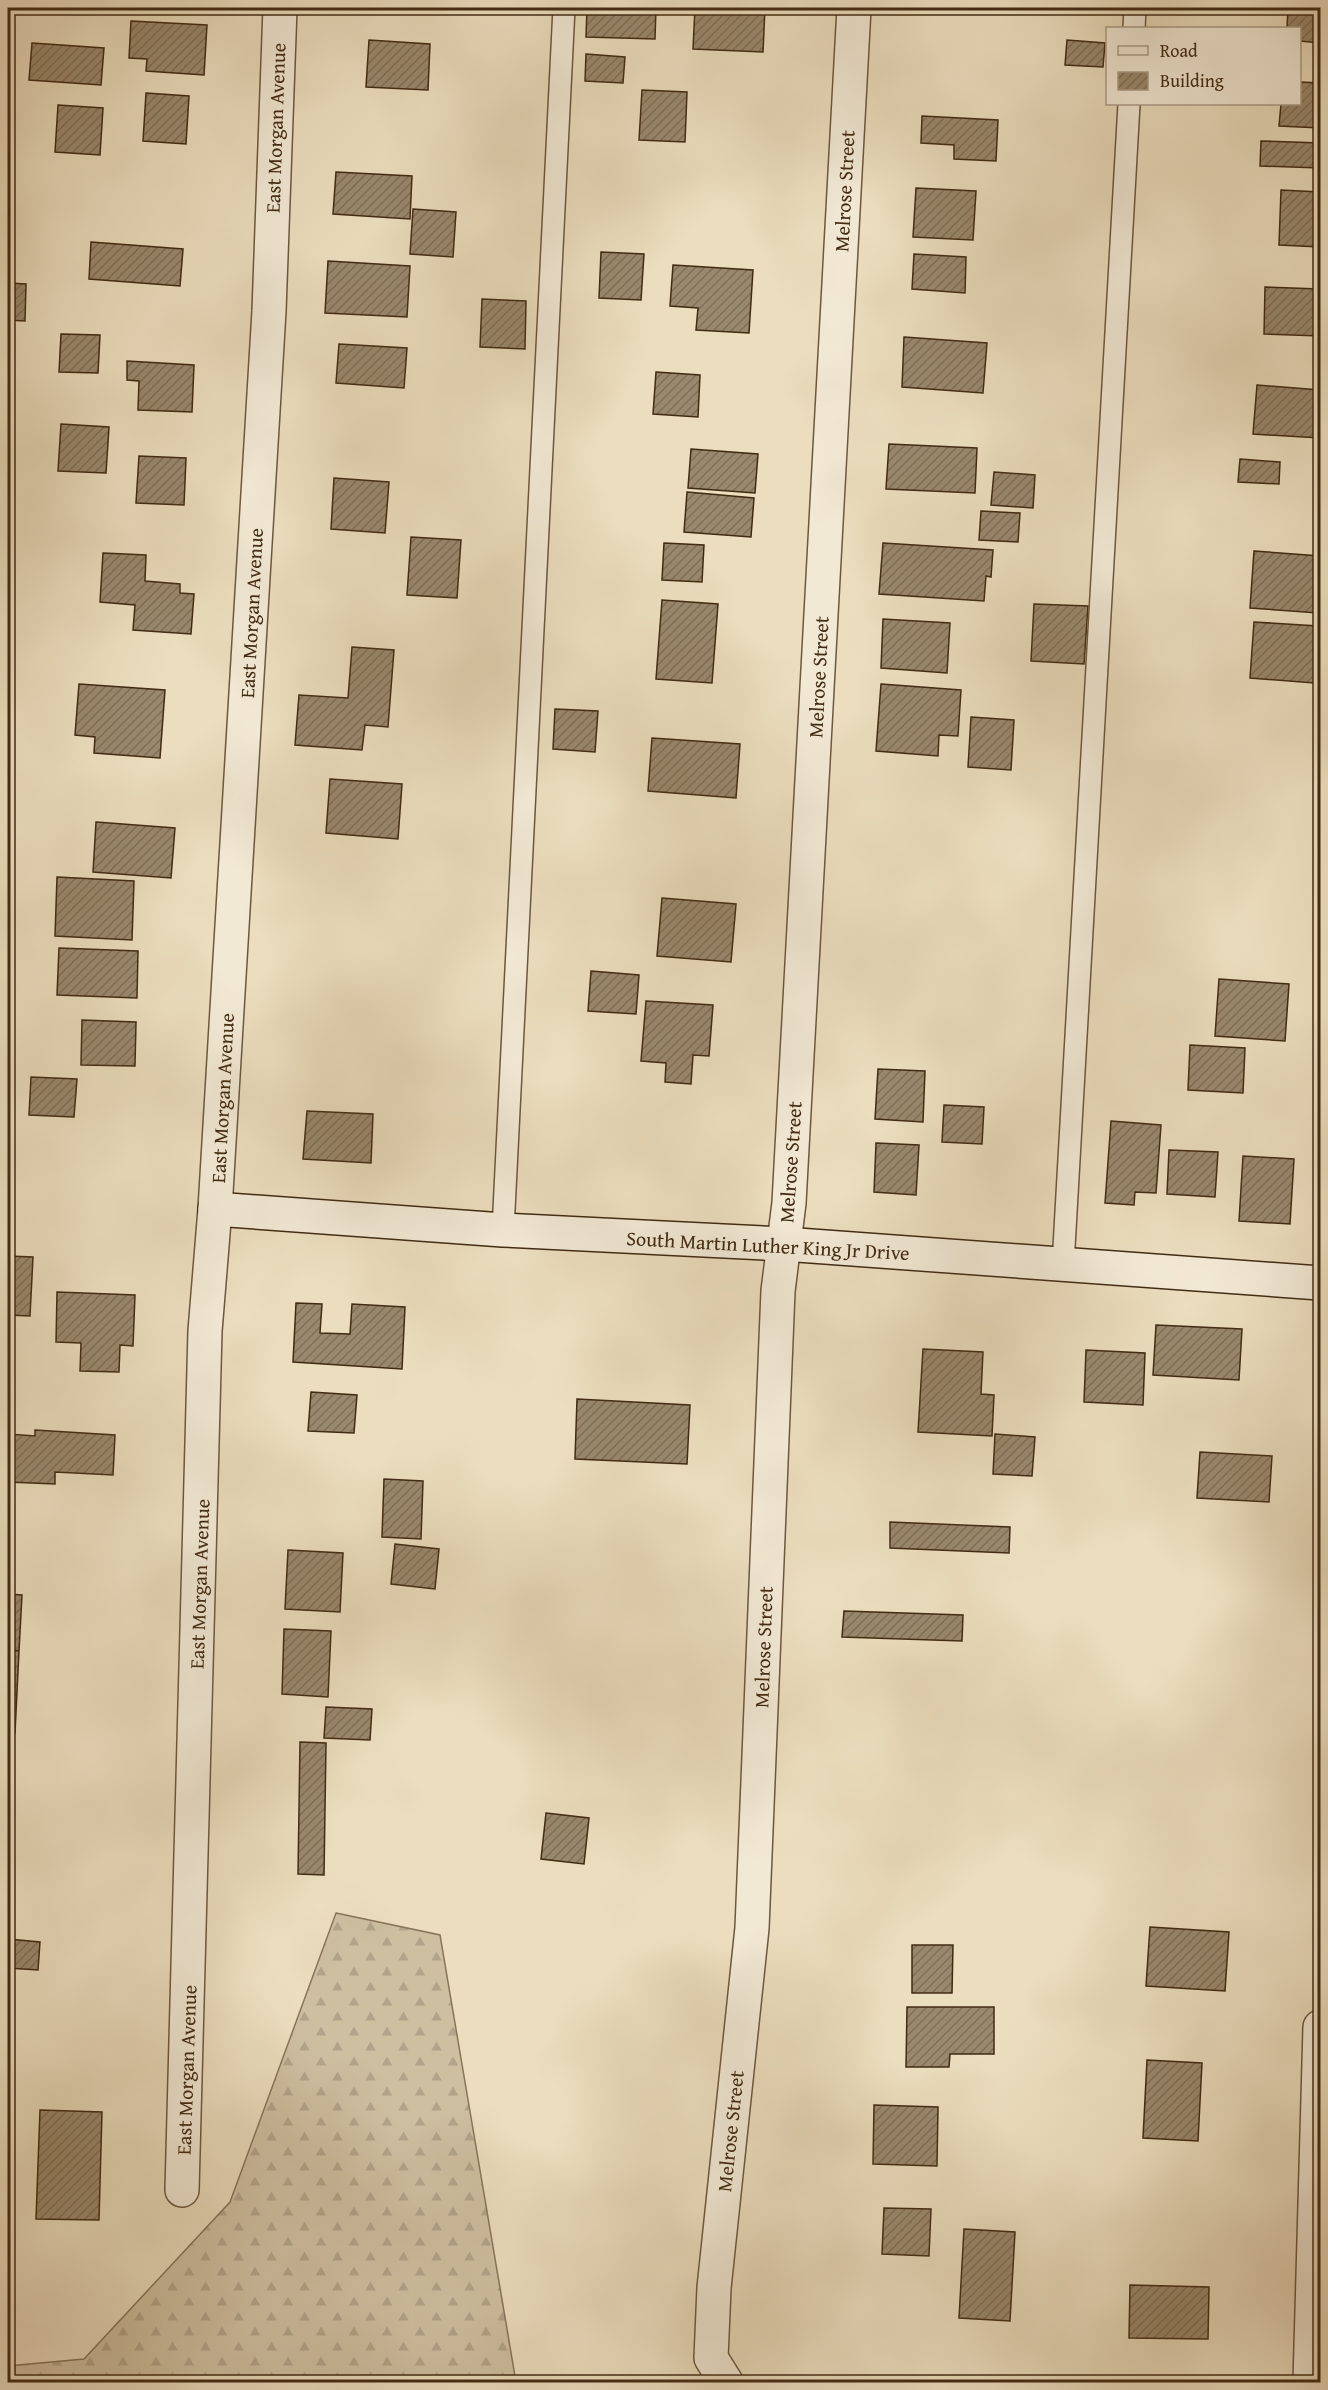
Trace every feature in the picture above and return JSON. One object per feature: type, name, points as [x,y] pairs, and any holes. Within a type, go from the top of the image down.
[{"type":"street","name":"East Morgan Avenue","points":[[182,2190],[205,1331],[215,1209],[269,311],[280,8]]},
{"type":"street","name":"Melrose Street","points":[[726,2382],[711,2358],[714,2288],[752,1928],[778,1291],[789,1203],[854,8]]},
{"type":"street","name":"South Martin Luther King Jr Drive","points":[[215,1209],[503,1230],[784,1244],[1320,1283]]},
{"type":"street","points":[[1310,2382],[1320,2027]]},
{"type":"lane","points":[[503,1230],[564,8]]},
{"type":"lane","points":[[1134,27],[1135,8]]},
{"type":"lane","points":[[1063,1265],[1129,105]]},
{"type":"green space","points":[[336,1913],[440,1935],[516,2382],[8,2382],[8,2366],[84,2359],[230,2202]]},
{"type":"building","points":[[587,8],[656,8],[655,39],[586,37]]},
{"type":"building","points":[[695,8],[765,8],[763,52],[693,49]]},
{"type":"building","points":[[1288,8],[1320,8],[1320,43],[1301,41],[1301,27],[1287,27]]},
{"type":"building","points":[[131,21],[207,25],[204,75],[146,71],[147,59],[129,58]]},
{"type":"building","points":[[369,40],[430,44],[428,90],[366,87]]},
{"type":"building","points":[[1067,40],[1105,43],[1103,67],[1065,65]]},
{"type":"building","points":[[32,43],[104,48],[101,85],[29,80]]},
{"type":"building","points":[[586,54],[625,57],[623,83],[585,81]]},
{"type":"building","points":[[1301,82],[1320,83],[1320,128],[1279,126],[1281,105],[1301,105]]},
{"type":"building","points":[[642,90],[687,92],[685,142],[639,140]]},
{"type":"building","points":[[146,93],[189,96],[186,144],[143,141]]},
{"type":"building","points":[[58,105],[103,108],[100,155],[55,152]]},
{"type":"building","points":[[922,116],[998,120],[996,161],[954,159],[954,145],[921,143]]},
{"type":"building","points":[[1261,141],[1320,143],[1320,168],[1260,166]]},
{"type":"building","points":[[336,172],[412,176],[410,219],[333,214]]},
{"type":"building","points":[[916,188],[976,191],[973,240],[913,237]]},
{"type":"building","points":[[1281,190],[1320,192],[1320,247],[1279,245]]},
{"type":"building","points":[[413,209],[456,212],[453,257],[410,254]]},
{"type":"building","points":[[91,242],[183,249],[180,286],[89,279]]},
{"type":"building","points":[[601,252],[644,254],[641,300],[599,298]]},
{"type":"building","points":[[914,254],[966,257],[965,293],[912,289]]},
{"type":"building","points":[[328,261],[410,266],[407,317],[325,313]]},
{"type":"building","points":[[673,265],[753,270],[749,333],[696,330],[698,308],[670,306]]},
{"type":"building","points":[[8,283],[26,284],[25,321],[8,320]]},
{"type":"building","points":[[1265,287],[1320,289],[1320,336],[1264,334]]},
{"type":"building","points":[[482,299],[526,301],[525,349],[480,347]]},
{"type":"building","points":[[61,334],[100,335],[98,373],[59,372]]},
{"type":"building","points":[[904,337],[987,343],[983,393],[902,387]]},
{"type":"building","points":[[339,344],[407,348],[404,388],[336,383]]},
{"type":"building","points":[[127,361],[194,365],[192,412],[138,410],[139,381],[127,380]]},
{"type":"building","points":[[656,372],[700,375],[698,417],[653,414]]},
{"type":"building","points":[[1257,385],[1320,390],[1320,438],[1253,434]]},
{"type":"building","points":[[61,424],[109,427],[106,473],[58,471]]},
{"type":"building","points":[[889,444],[977,448],[975,493],[886,489]]},
{"type":"building","points":[[691,449],[758,454],[755,493],[688,488]]},
{"type":"building","points":[[139,456],[186,458],[184,505],[136,503]]},
{"type":"building","points":[[1240,459],[1280,462],[1279,484],[1238,482]]},
{"type":"building","points":[[994,472],[1035,475],[1033,508],[991,505]]},
{"type":"building","points":[[334,478],[389,482],[385,533],[331,529]]},
{"type":"building","points":[[687,492],[754,498],[751,537],[684,532]]},
{"type":"building","points":[[981,511],[1020,513],[1018,542],[979,540]]},
{"type":"building","points":[[411,537],[461,540],[457,598],[407,595]]},
{"type":"building","points":[[664,543],[704,545],[702,582],[662,580]]},
{"type":"building","points":[[883,543],[993,550],[991,577],[986,576],[984,601],[879,594]]},
{"type":"building","points":[[1254,551],[1320,556],[1318,613],[1250,608]]},
{"type":"building","points":[[103,553],[146,555],[145,581],[180,584],[180,593],[194,594],[191,634],[133,630],[135,605],[100,602]]},
{"type":"building","points":[[662,600],[718,604],[712,683],[656,679]]},
{"type":"building","points":[[1034,604],[1088,606],[1084,664],[1031,661]]},
{"type":"building","points":[[883,619],[950,623],[947,673],[881,668]]},
{"type":"building","points":[[1254,622],[1318,626],[1314,683],[1250,678]]},
{"type":"building","points":[[352,647],[394,650],[388,727],[365,725],[362,750],[295,745],[299,695],[348,698]]},
{"type":"building","points":[[79,684],[165,690],[160,758],[94,753],[95,737],[75,735]]},
{"type":"building","points":[[881,684],[961,690],[958,736],[939,735],[938,756],[876,751]]},
{"type":"building","points":[[555,709],[598,711],[595,752],[553,749]]},
{"type":"building","points":[[971,717],[1014,720],[1011,770],[968,767]]},
{"type":"building","points":[[652,738],[740,744],[736,798],[648,791]]},
{"type":"building","points":[[330,779],[402,784],[398,839],[326,833]]},
{"type":"building","points":[[96,822],[175,828],[171,878],[93,872]]},
{"type":"building","points":[[57,877],[134,881],[132,940],[55,936]]},
{"type":"building","points":[[662,898],[736,904],[731,962],[657,956]]},
{"type":"building","points":[[59,948],[138,951],[137,998],[57,995]]},
{"type":"building","points":[[591,971],[639,975],[636,1014],[588,1011]]},
{"type":"building","points":[[1219,979],[1289,984],[1285,1041],[1215,1036]]},
{"type":"building","points":[[646,1001],[713,1005],[709,1056],[693,1055],[691,1084],[665,1082],[666,1063],[641,1061]]},
{"type":"building","points":[[82,1020],[136,1022],[135,1066],[81,1065]]},
{"type":"building","points":[[1190,1045],[1245,1048],[1243,1093],[1188,1090]]},
{"type":"building","points":[[878,1069],[925,1071],[923,1122],[875,1119]]},
{"type":"building","points":[[31,1077],[77,1079],[74,1117],[29,1115]]},
{"type":"building","points":[[944,1105],[984,1107],[982,1144],[942,1142]]},
{"type":"building","points":[[307,1111],[373,1114],[371,1163],[303,1159]]},
{"type":"building","points":[[1111,1121],[1161,1125],[1156,1193],[1135,1192],[1134,1205],[1105,1203]]},
{"type":"building","points":[[876,1143],[919,1145],[916,1195],[874,1192]]},
{"type":"building","points":[[1169,1150],[1218,1152],[1215,1197],[1167,1194]]},
{"type":"building","points":[[1243,1156],[1294,1159],[1290,1224],[1239,1221]]},
{"type":"building","points":[[8,1256],[33,1257],[30,1316],[8,1315]]},
{"type":"building","points":[[57,1292],[135,1295],[133,1346],[120,1345],[119,1372],[80,1371],[81,1343],[56,1342]]},
{"type":"building","points":[[296,1303],[322,1304],[320,1333],[350,1334],[352,1304],[405,1307],[402,1369],[293,1362]]},
{"type":"building","points":[[1156,1325],[1242,1329],[1239,1380],[1153,1375]]},
{"type":"building","points":[[923,1349],[983,1352],[981,1394],[994,1395],[992,1436],[918,1432]]},
{"type":"building","points":[[1086,1350],[1145,1353],[1143,1405],[1084,1402]]},
{"type":"building","points":[[311,1392],[357,1395],[354,1433],[308,1431]]},
{"type":"building","points":[[577,1399],[690,1405],[687,1464],[575,1459]]},
{"type":"building","points":[[35,1430],[115,1435],[113,1475],[55,1472],[55,1484],[8,1482],[8,1434],[35,1436]]},
{"type":"building","points":[[995,1434],[1035,1437],[1032,1476],[993,1474]]},
{"type":"building","points":[[1200,1452],[1272,1456],[1269,1502],[1197,1498]]},
{"type":"building","points":[[384,1479],[423,1481],[421,1539],[382,1537]]},
{"type":"building","points":[[890,1522],[1010,1527],[1009,1553],[890,1548]]},
{"type":"building","points":[[395,1544],[439,1549],[435,1589],[391,1584]]},
{"type":"building","points":[[288,1550],[343,1553],[340,1612],[285,1609]]},
{"type":"building","points":[[8,1594],[22,1595],[19,1651],[8,1650]]},
{"type":"building","points":[[844,1611],[963,1615],[962,1641],[842,1637]]},
{"type":"building","points":[[284,1629],[331,1631],[328,1697],[282,1694]]},
{"type":"building","points":[[8,1650],[19,1651],[15,1733],[8,1733]]},
{"type":"building","points":[[326,1707],[372,1709],[370,1740],[324,1738]]},
{"type":"building","points":[[300,1742],[326,1743],[324,1875],[298,1874]]},
{"type":"building","points":[[546,1813],[589,1818],[584,1864],[541,1859]]},
{"type":"building","points":[[1150,1927],[1229,1932],[1225,1991],[1146,1986]]},
{"type":"building","points":[[8,1939],[40,1942],[38,1970],[8,1968]]},
{"type":"building","points":[[912,1945],[953,1945],[952,1993],[912,1993]]},
{"type":"building","points":[[907,2007],[994,2007],[994,2054],[950,2054],[949,2067],[906,2067]]},
{"type":"building","points":[[1147,2060],[1202,2063],[1198,2141],[1143,2138]]},
{"type":"building","points":[[874,2105],[938,2107],[937,2166],[873,2164]]},
{"type":"building","points":[[40,2110],[102,2112],[99,2220],[36,2219]]},
{"type":"building","points":[[884,2208],[931,2209],[929,2256],[882,2254]]},
{"type":"building","points":[[964,2229],[1015,2232],[1010,2321],[959,2318]]},
{"type":"building","points":[[1130,2285],[1209,2287],[1208,2339],[1129,2338]]}]
